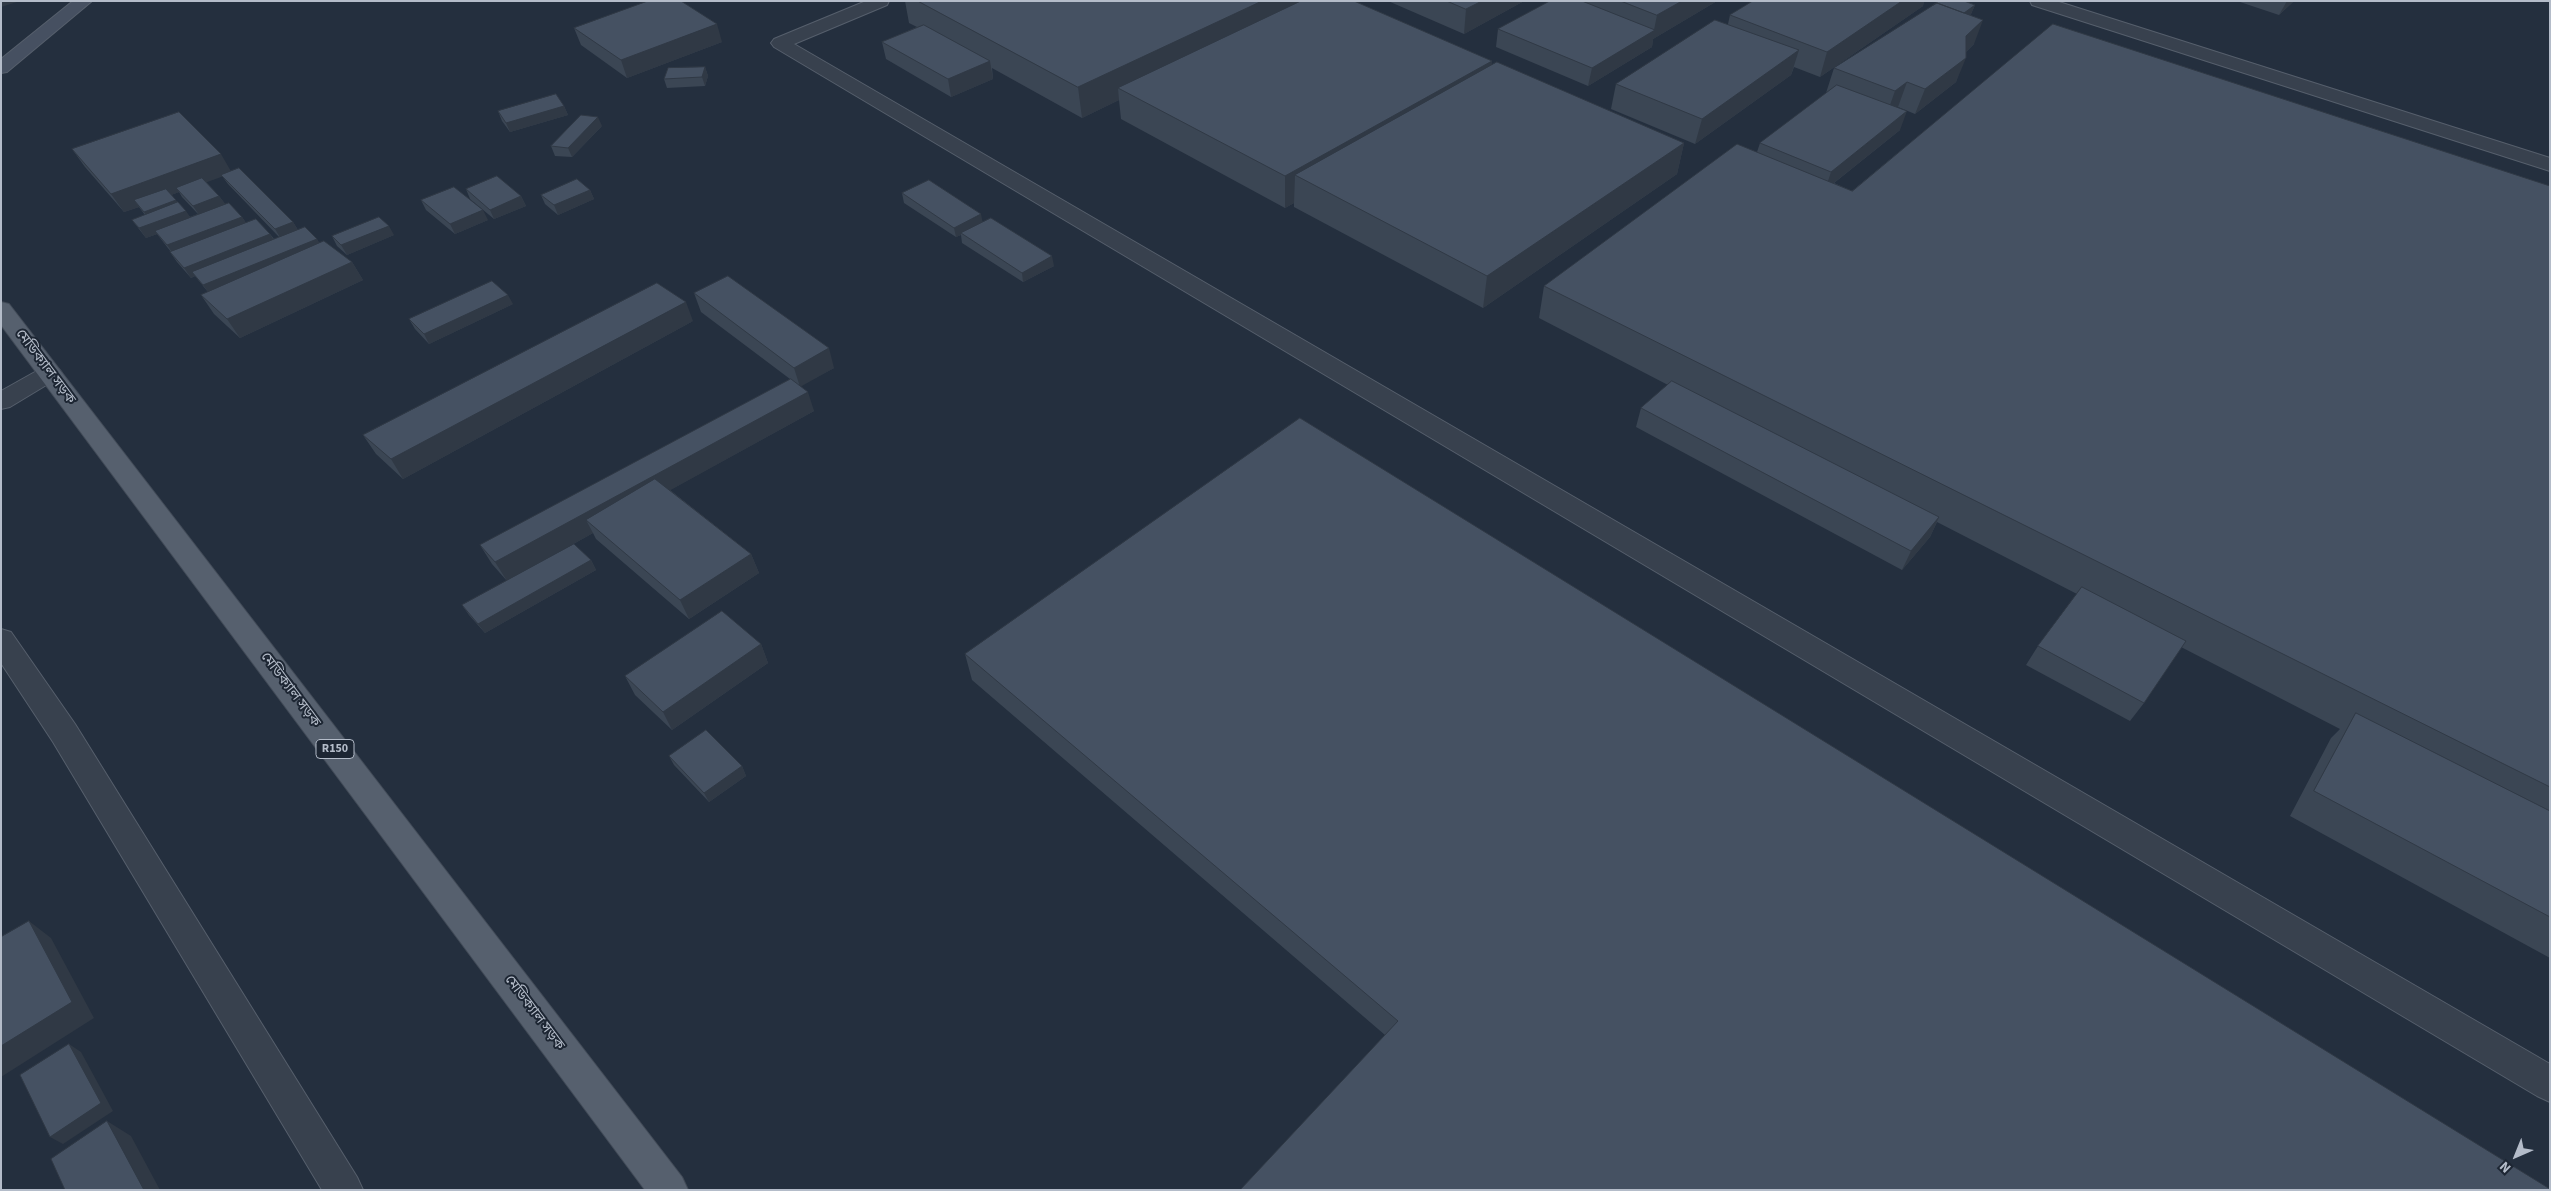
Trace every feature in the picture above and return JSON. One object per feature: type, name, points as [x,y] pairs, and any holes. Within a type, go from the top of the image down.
[{"type":"main road","points":[[1,68],[84,1]]},
{"type":"main road","name":"মেডিক্যাল সড়ক","points":[[1,309],[669,1190]]},
{"type":"street","points":[[881,1],[780,43],[2550,1084]]},
{"type":"street","points":[[2038,1],[2550,165]]},
{"type":"street","points":[[1,401],[50,373]]},
{"type":"street","points":[[1,640],[69,742],[344,1190]]},
{"type":"building","points":[[648,1],[681,1],[717,24],[621,60],[574,28]]},
{"type":"building","points":[[918,1],[1262,1],[1078,87]]},
{"type":"building","points":[[1301,1],[1354,1],[1492,61],[1285,176],[1118,88]]},
{"type":"building","points":[[1447,1],[1482,1],[1466,9]]},
{"type":"building","points":[[1550,1],[1582,1],[1655,30],[1592,68],[1498,29]]},
{"type":"building","points":[[1621,1],[1682,1],[1657,15]]},
{"type":"building","points":[[1753,1],[1902,1],[1827,52],[1730,15]]},
{"type":"building","points":[[1939,1],[1964,1],[1975,5],[1964,13],[1937,3],[1933,5]]},
{"type":"building","points":[[1937,3],[1983,20],[1966,36],[1966,58],[1925,89],[1907,82],[1895,91],[1834,68]]},
{"type":"building","points":[[1715,20],[1799,50],[1702,119],[1616,84]]},
{"type":"building","points":[[2053,24],[2550,186],[2550,787],[1544,286],[1737,144],[1852,191]]},
{"type":"building","points":[[924,25],[990,61],[948,79],[882,42]]},
{"type":"building","points":[[1497,62],[1684,143],[1487,276],[1295,175]]},
{"type":"building","points":[[705,67],[702,77],[664,79],[668,68]]},
{"type":"building","points":[[1837,85],[1907,111],[1831,172],[1760,143]]},
{"type":"building","points":[[556,94],[564,106],[506,123],[498,111]]},
{"type":"building","points":[[179,112],[221,154],[111,194],[72,149]]},
{"type":"building","points":[[581,115],[598,117],[568,148],[551,146]]},
{"type":"building","points":[[239,168],[293,222],[275,229],[221,175]]},
{"type":"building","points":[[497,176],[521,196],[490,210],[466,189]]},
{"type":"building","points":[[202,178],[219,196],[193,206],[176,188]]},
{"type":"building","points":[[577,179],[590,190],[554,205],[541,195]]},
{"type":"building","points":[[929,180],[981,214],[954,228],[902,193]]},
{"type":"building","points":[[454,187],[483,210],[450,224],[421,200]]},
{"type":"building","points":[[166,189],[176,200],[144,212],[134,200]]},
{"type":"building","points":[[178,202],[186,211],[139,228],[132,220]]},
{"type":"building","points":[[229,203],[242,217],[167,245],[155,231]]},
{"type":"building","points":[[379,217],[389,226],[341,245],[332,236]]},
{"type":"building","points":[[991,218],[1052,256],[1022,273],[961,233]]},
{"type":"building","points":[[256,219],[270,234],[184,268],[170,252]]},
{"type":"building","points":[[305,227],[317,239],[203,285],[192,272]]},
{"type":"building","points":[[324,241],[352,262],[227,319],[201,295]]},
{"type":"building","points":[[728,276],[829,348],[794,368],[694,293]]},
{"type":"building","points":[[492,281],[508,295],[424,334],[409,319]]},
{"type":"building","points":[[657,283],[686,302],[391,459],[363,435]]},
{"type":"building","points":[[791,379],[808,392],[495,562],[480,545]]},
{"type":"building","points":[[1672,381],[1939,517],[1911,551],[1641,408]]},
{"type":"building","points":[[1300,418],[2550,1190],[1240,1190],[1398,1021],[965,654]]},
{"type":"building","points":[[655,479],[751,554],[680,600],[586,520]]},
{"type":"building","points":[[574,544],[591,560],[478,624],[462,605]]},
{"type":"building","points":[[2082,587],[2186,641],[2144,703],[2038,646]]},
{"type":"building","points":[[722,611],[761,644],[663,712],[625,676]]},
{"type":"building","points":[[2356,713],[2550,811],[2550,917],[2314,791]]},
{"type":"building","points":[[706,730],[742,766],[704,793],[669,756]]},
{"type":"building","points":[[29,921],[72,1002],[1,1046],[1,937]]},
{"type":"building","points":[[69,1044],[101,1103],[50,1137],[20,1075]]},
{"type":"building","points":[[107,1121],[144,1190],[65,1190],[51,1159]]}]
